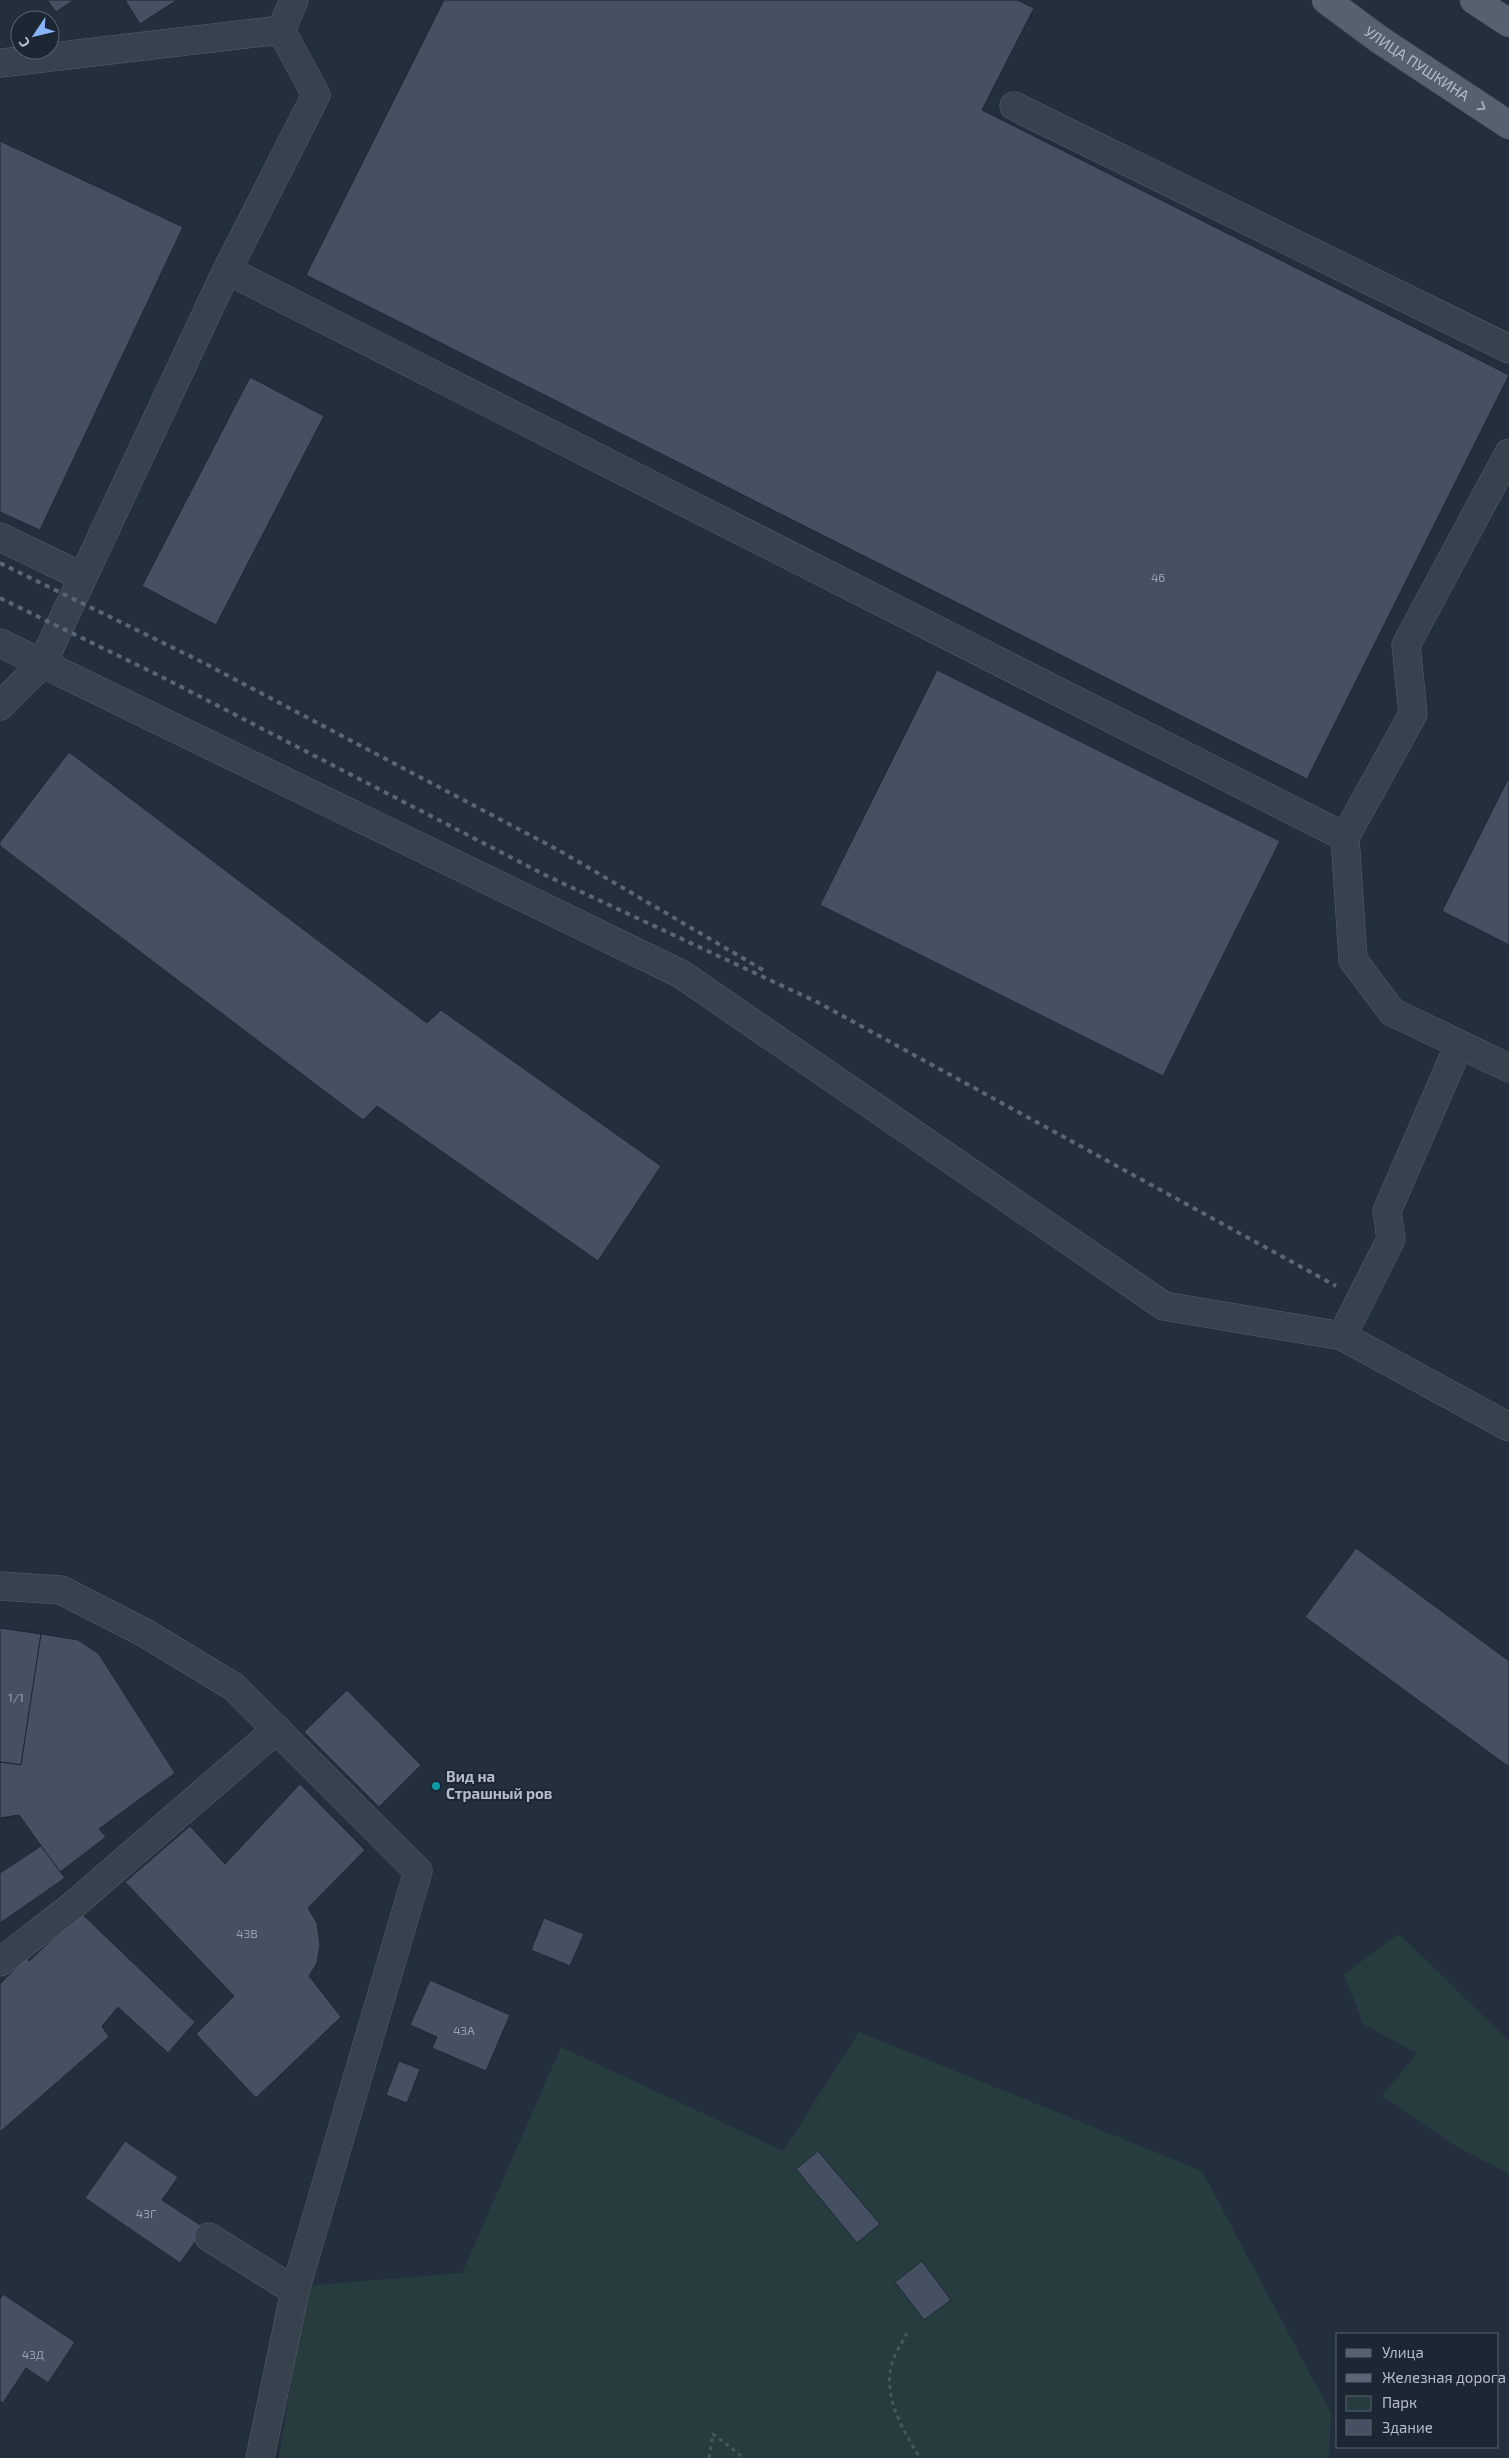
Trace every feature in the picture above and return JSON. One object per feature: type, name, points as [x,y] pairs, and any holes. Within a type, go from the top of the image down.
[{"type":"main road","name":"УЛИЦА ПУШКИНА","points":[[1326,0],[1380,40],[1509,125]]},
{"type":"main road","points":[[1474,0],[1509,23]]},
{"type":"lane","points":[[281,30],[294,0]]},
{"type":"lane","points":[[0,63],[281,30]]},
{"type":"lane","points":[[0,706],[42,664],[227,270],[316,95],[281,30]]},
{"type":"lane","points":[[1014,106],[1509,349]]},
{"type":"lane","points":[[227,270],[1345,837]]},
{"type":"lane","points":[[1509,453],[1406,645],[1413,714],[1345,837],[1353,960],[1392,1012],[1509,1068]]},
{"type":"lane","points":[[0,537],[84,577]]},
{"type":"lane","points":[[0,643],[681,974],[1164,1306],[1342,1336],[1509,1427]]},
{"type":"lane","points":[[1342,1336],[1391,1239],[1387,1211],[1460,1045]]},
{"type":"lane","points":[[0,1586],[61,1590],[144,1633],[234,1687],[418,1871],[295,2292],[260,2458]]},
{"type":"lane","points":[[0,1962],[71,1907],[277,1729]]},
{"type":"lane","points":[[209,2237],[295,2292]]},
{"type":"path","points":[[907,2333],[893,2359],[890,2382],[894,2412],[920,2458]]},
{"type":"path","points":[[709,2458],[713,2434],[744,2458]]},
{"type":"green space","points":[[1399,1934],[1509,2041],[1509,2174],[1459,2148],[1382,2096],[1417,2053],[1363,2024],[1344,1974]]},
{"type":"green space","points":[[859,2032],[1202,2171],[1331,2413],[1329,2458],[279,2458],[306,2286],[462,2273],[561,2047],[783,2151]]},
{"type":"building","points":[[47,0],[74,0],[59,10],[54,10]]},
{"type":"building","points":[[125,0],[177,0],[140,24]]},
{"type":"building","points":[[444,0],[1017,0],[1034,8],[982,110],[1509,375],[1307,779],[306,275]]},
{"type":"building","points":[[0,141],[183,227],[40,530],[0,512]]},
{"type":"building","points":[[250,377],[324,416],[216,625],[142,586]]},
{"type":"building","points":[[937,670],[1280,841],[1163,1076],[820,905]]},
{"type":"building","points":[[69,752],[427,1023],[441,1010],[661,1166],[598,1261],[377,1106],[363,1120],[0,846],[0,842]]},
{"type":"building","points":[[1509,777],[1509,945],[1442,911]]},
{"type":"building","points":[[1356,1548],[1509,1661],[1509,1767],[1305,1617]]},
{"type":"building","points":[[0,1628],[41,1634],[21,1765],[0,1762]]},
{"type":"building","points":[[41,1634],[78,1640],[98,1653],[175,1773],[99,1829],[106,1837],[60,1872],[19,1815],[0,1818],[0,1762],[21,1765]]},
{"type":"building","points":[[347,1690],[421,1765],[379,1807],[304,1732]]},
{"type":"building","points":[[300,1784],[365,1850],[308,1908],[317,1923],[320,1945],[317,1963],[309,1976],[341,2017],[256,2098],[196,2034],[234,1996],[125,1882],[190,1826],[225,1864]]},
{"type":"building","points":[[41,1846],[65,1878],[0,1923],[0,1873]]},
{"type":"building","points":[[81,1913],[195,2022],[168,2053],[118,2007],[102,2026],[109,2037],[0,2132],[0,1984],[26,1957],[29,1961]]},
{"type":"building","points":[[544,1918],[584,1934],[570,1966],[531,1950]]},
{"type":"building","points":[[430,1980],[510,2015],[486,2071],[432,2048],[437,2037],[410,2025]]},
{"type":"building","points":[[399,2061],[420,2069],[407,2103],[386,2095]]},
{"type":"building","points":[[125,2141],[178,2177],[162,2200],[205,2228],[180,2263],[85,2198]]},
{"type":"building","points":[[818,2151],[880,2224],[857,2243],[796,2169]]},
{"type":"building","points":[[922,2261],[951,2300],[924,2320],[895,2282]]},
{"type":"building","points":[[3,2294],[75,2342],[48,2383],[26,2368],[3,2403],[0,2401],[0,2299]]},
{"type":"railway","points":[[0,563],[202,662],[560,851],[763,970]]},
{"type":"railway","points":[[0,598],[166,679],[545,875],[819,1003],[1336,1286]]},
{"type":"place","name":"Вид на Страшный ров","points":[[436,1786]]}]
